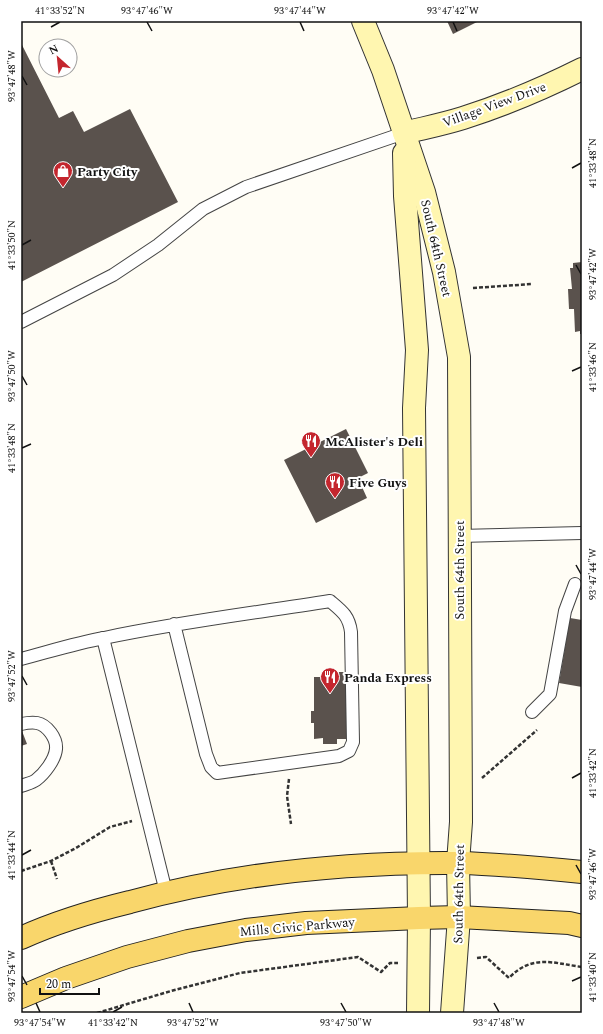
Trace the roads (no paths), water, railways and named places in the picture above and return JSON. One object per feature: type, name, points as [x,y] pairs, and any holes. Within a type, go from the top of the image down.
[{"type":"main road","points":[[21,938],[43,928],[166,892],[220,881],[291,871],[375,865],[458,863],[582,872]]},
{"type":"main road","name":"Mills Civic Parkway","points":[[21,997],[66,978],[127,958],[188,941],[246,930],[306,923],[459,917],[569,923],[582,926]]},
{"type":"street","name":"South 64th Street","points":[[363,21],[383,70],[424,192],[444,272],[459,357],[461,822],[458,863],[459,917],[452,1013]]},
{"type":"street","name":"Village View Drive","points":[[404,133],[462,118],[514,100],[582,69]]},
{"type":"street","name":"South 64th Street","points":[[404,133],[405,196],[417,350],[414,415],[419,918],[418,1013]]},
{"type":"lane","points":[[21,322],[113,275],[158,244],[203,209],[246,187],[404,133]]},
{"type":"lane","points":[[459,536],[582,534]]},
{"type":"lane","points":[[532,712],[550,694],[565,611],[575,584]]},
{"type":"lane","points":[[21,659],[103,638],[174,624],[330,601],[343,612],[350,622],[354,742],[349,751],[339,756],[217,773],[211,767],[206,754],[174,624]]},
{"type":"lane","points":[[103,638],[166,892]]},
{"type":"lane","points":[[21,724],[36,722],[45,726],[53,735],[56,748],[53,758],[42,774],[35,781],[21,786]]},
{"type":"place","name":"Party City","points":[[63,188]]},
{"type":"place","name":"McAlister's Deli","points":[[311,458]]},
{"type":"place","name":"Five Guys","points":[[335,499]]},
{"type":"place","name":"Panda Express","points":[[330,694]]}]
